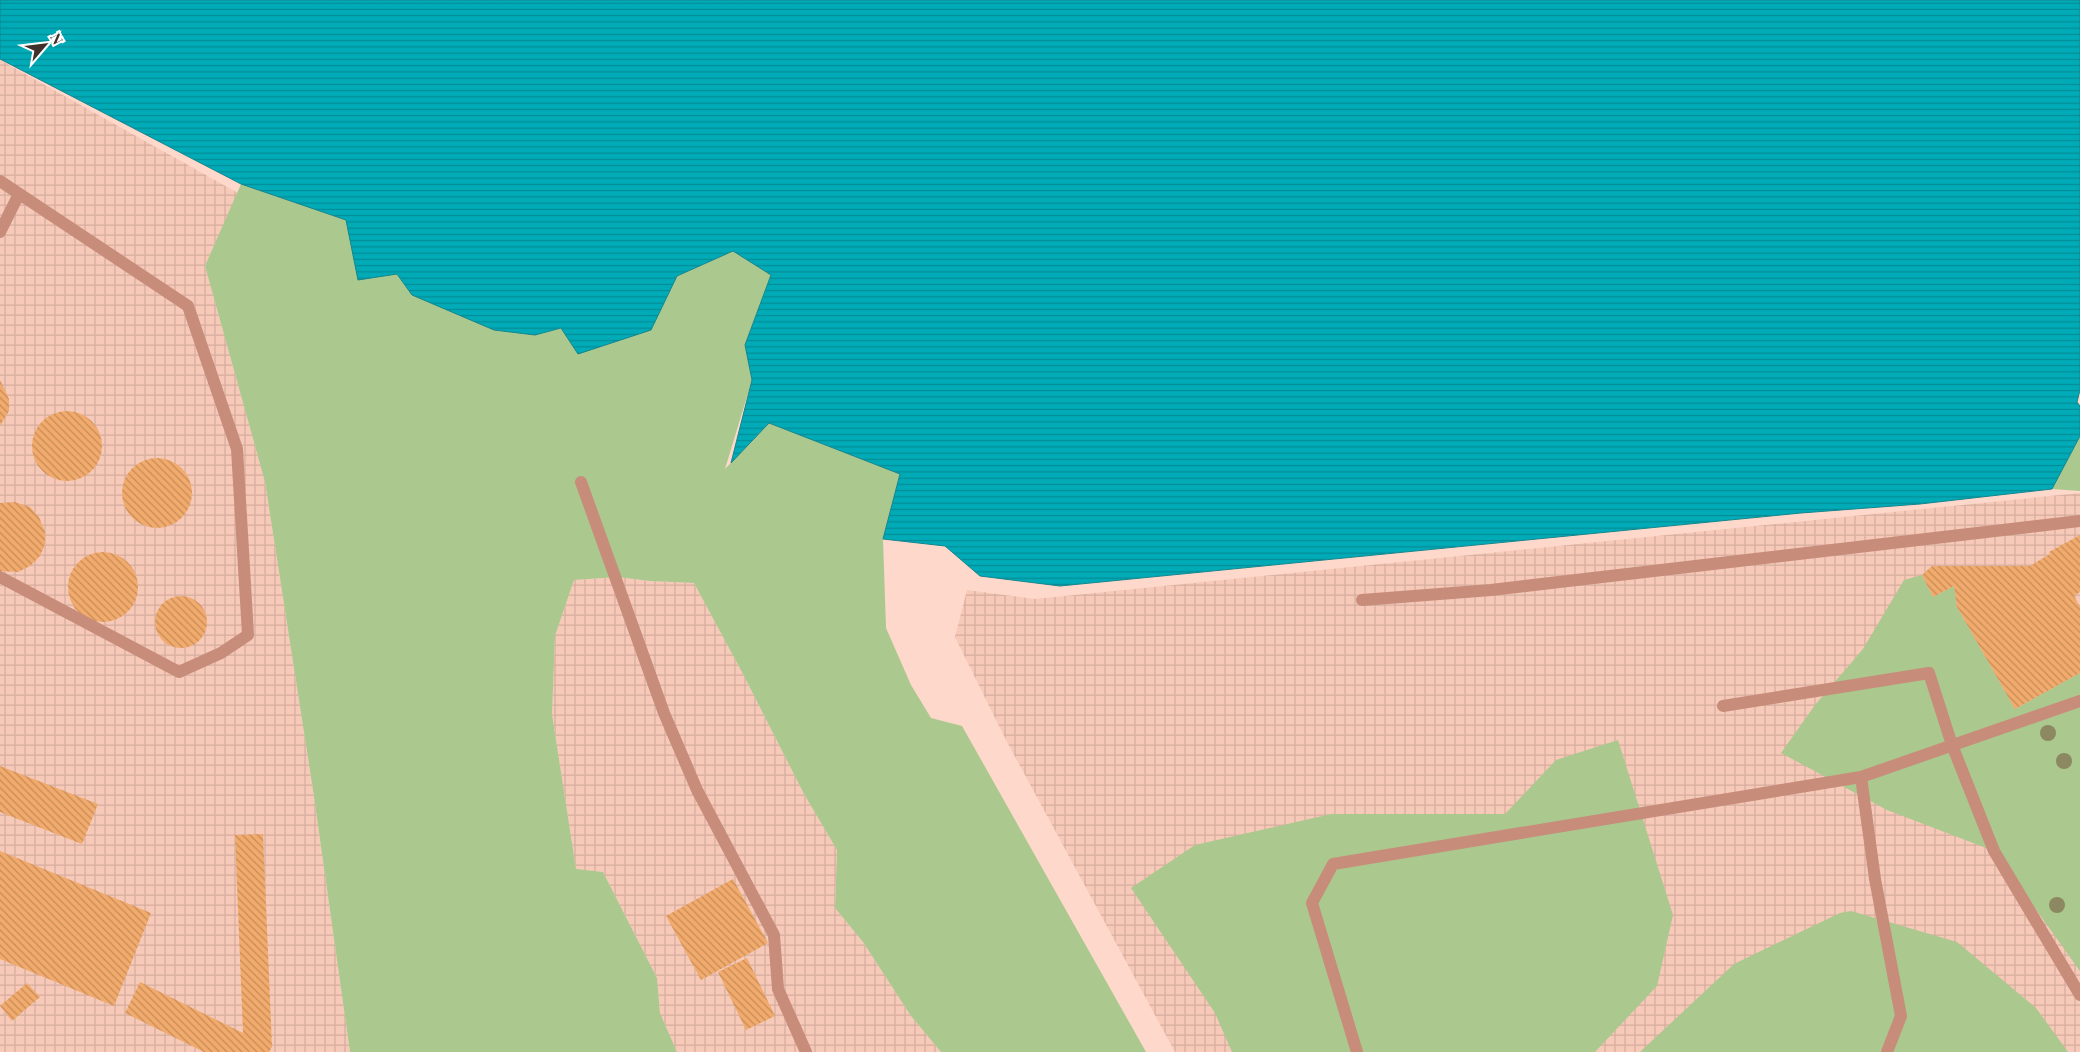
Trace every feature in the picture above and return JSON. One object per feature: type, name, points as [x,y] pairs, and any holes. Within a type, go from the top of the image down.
[{"type":"lane","points":[[0,181],[188,306],[237,449],[248,635],[221,653],[178,672],[0,577]]},
{"type":"lane","points":[[0,232],[20,194]]},
{"type":"lane","points":[[581,482],[672,730],[697,790],[774,935],[778,988],[806,1052]]},
{"type":"lane","points":[[1362,600],[1490,590],[2080,520]]},
{"type":"lane","points":[[1723,706],[1929,672],[1952,745],[1994,851],[2080,995]]},
{"type":"lane","points":[[1357,1052],[1312,903],[1333,864],[1861,777],[2080,701]]},
{"type":"lane","points":[[1861,777],[1875,879],[1901,1016],[1887,1052]]},
{"type":"shaded area","points":[[0,60],[238,193],[205,266],[265,482],[313,790],[350,1052],[0,1052]]},
{"type":"shaded area","points":[[2080,493],[2080,1052],[1175,1052],[1006,740],[955,637],[967,590],[1035,599]]},
{"type":"shaded area","points":[[617,577],[694,583],[804,794],[837,850],[835,908],[863,942],[911,1016],[941,1052],[677,1052],[660,1013],[657,978],[603,872],[576,870],[552,714],[555,636],[574,580]]},
{"type":"green space","points":[[241,184],[346,220],[397,274],[412,295],[535,335],[562,328],[651,330],[677,276],[733,251],[771,275],[745,345],[752,380],[725,469],[769,423],[900,474],[883,539],[886,628],[911,685],[931,718],[962,726],[1146,1052],[941,1052],[911,1016],[863,942],[835,908],[837,850],[804,794],[694,583],[617,577],[574,580],[555,636],[552,714],[576,869],[603,872],[657,978],[660,1013],[677,1052],[350,1052],[313,790],[265,482],[205,266]]},
{"type":"green space","points":[[2080,436],[2080,491],[2052,489]]},
{"type":"green space","points":[[1922,575],[1933,597],[1954,586],[1957,607],[2015,709],[2080,673],[2080,971],[1994,851],[1887,810],[1781,753],[1815,705],[1863,649],[1904,580]]},
{"type":"green space","points":[[1618,740],[1673,915],[1657,986],[1595,1052],[1232,1052],[1215,1013],[1131,888],[1195,845],[1331,814],[1505,814],[1556,760]]},
{"type":"green space","points":[[1851,911],[1957,942],[2036,1008],[2068,1052],[1640,1052],[1734,964],[1840,913]]},
{"type":"water","points":[[0,0],[2080,0],[2080,390],[2077,402],[2080,406],[2080,436],[2052,489],[1920,504],[1801,513],[1060,586],[980,576],[945,546],[883,539],[900,474],[769,423],[731,463],[752,380],[745,345],[771,275],[733,251],[677,276],[651,330],[578,354],[561,328],[535,335],[494,330],[412,295],[397,274],[358,280],[346,220],[241,184],[0,59]]},
{"type":"building","points":[[0,380],[9,399],[9,411],[0,426]]},
{"type":"building","points":[[67,411],[80,414],[92,421],[99,433],[102,446],[99,459],[92,471],[80,478],[67,481],[54,478],[42,471],[35,459],[32,446],[35,433],[42,421],[54,414]]},
{"type":"building","points":[[157,458],[170,461],[182,468],[189,480],[192,493],[189,506],[182,518],[170,525],[157,528],[144,525],[132,518],[125,506],[122,493],[125,480],[132,468],[144,461]]},
{"type":"building","points":[[15,502],[30,507],[39,517],[45,532],[45,544],[40,556],[30,566],[18,572],[0,571],[0,503]]},
{"type":"building","points":[[2080,535],[2080,592],[2074,596],[2080,607],[2080,673],[2015,709],[1957,607],[1954,586],[1933,597],[1922,575],[1932,566],[2030,566],[2050,554],[2049,552]]},
{"type":"building","points":[[103,552],[116,555],[128,562],[135,574],[138,587],[135,600],[128,612],[116,619],[103,622],[90,619],[78,612],[71,600],[68,587],[71,574],[78,562],[90,555]]},
{"type":"building","points":[[176,596],[186,596],[200,603],[207,617],[207,627],[200,641],[186,648],[176,648],[166,644],[159,637],[155,627],[155,617],[159,607],[166,600]]},
{"type":"building","points":[[0,766],[98,804],[82,844],[0,812]]},
{"type":"building","points":[[263,834],[272,1047],[269,1052],[204,1052],[125,1013],[140,982],[243,1033],[235,835]]},
{"type":"building","points":[[0,851],[151,913],[114,1006],[0,959]]},
{"type":"building","points":[[733,879],[768,943],[701,980],[666,916]]},
{"type":"building","points":[[747,958],[775,1016],[746,1030],[718,972]]},
{"type":"building","points":[[27,983],[40,997],[12,1021],[0,1006]]}]
